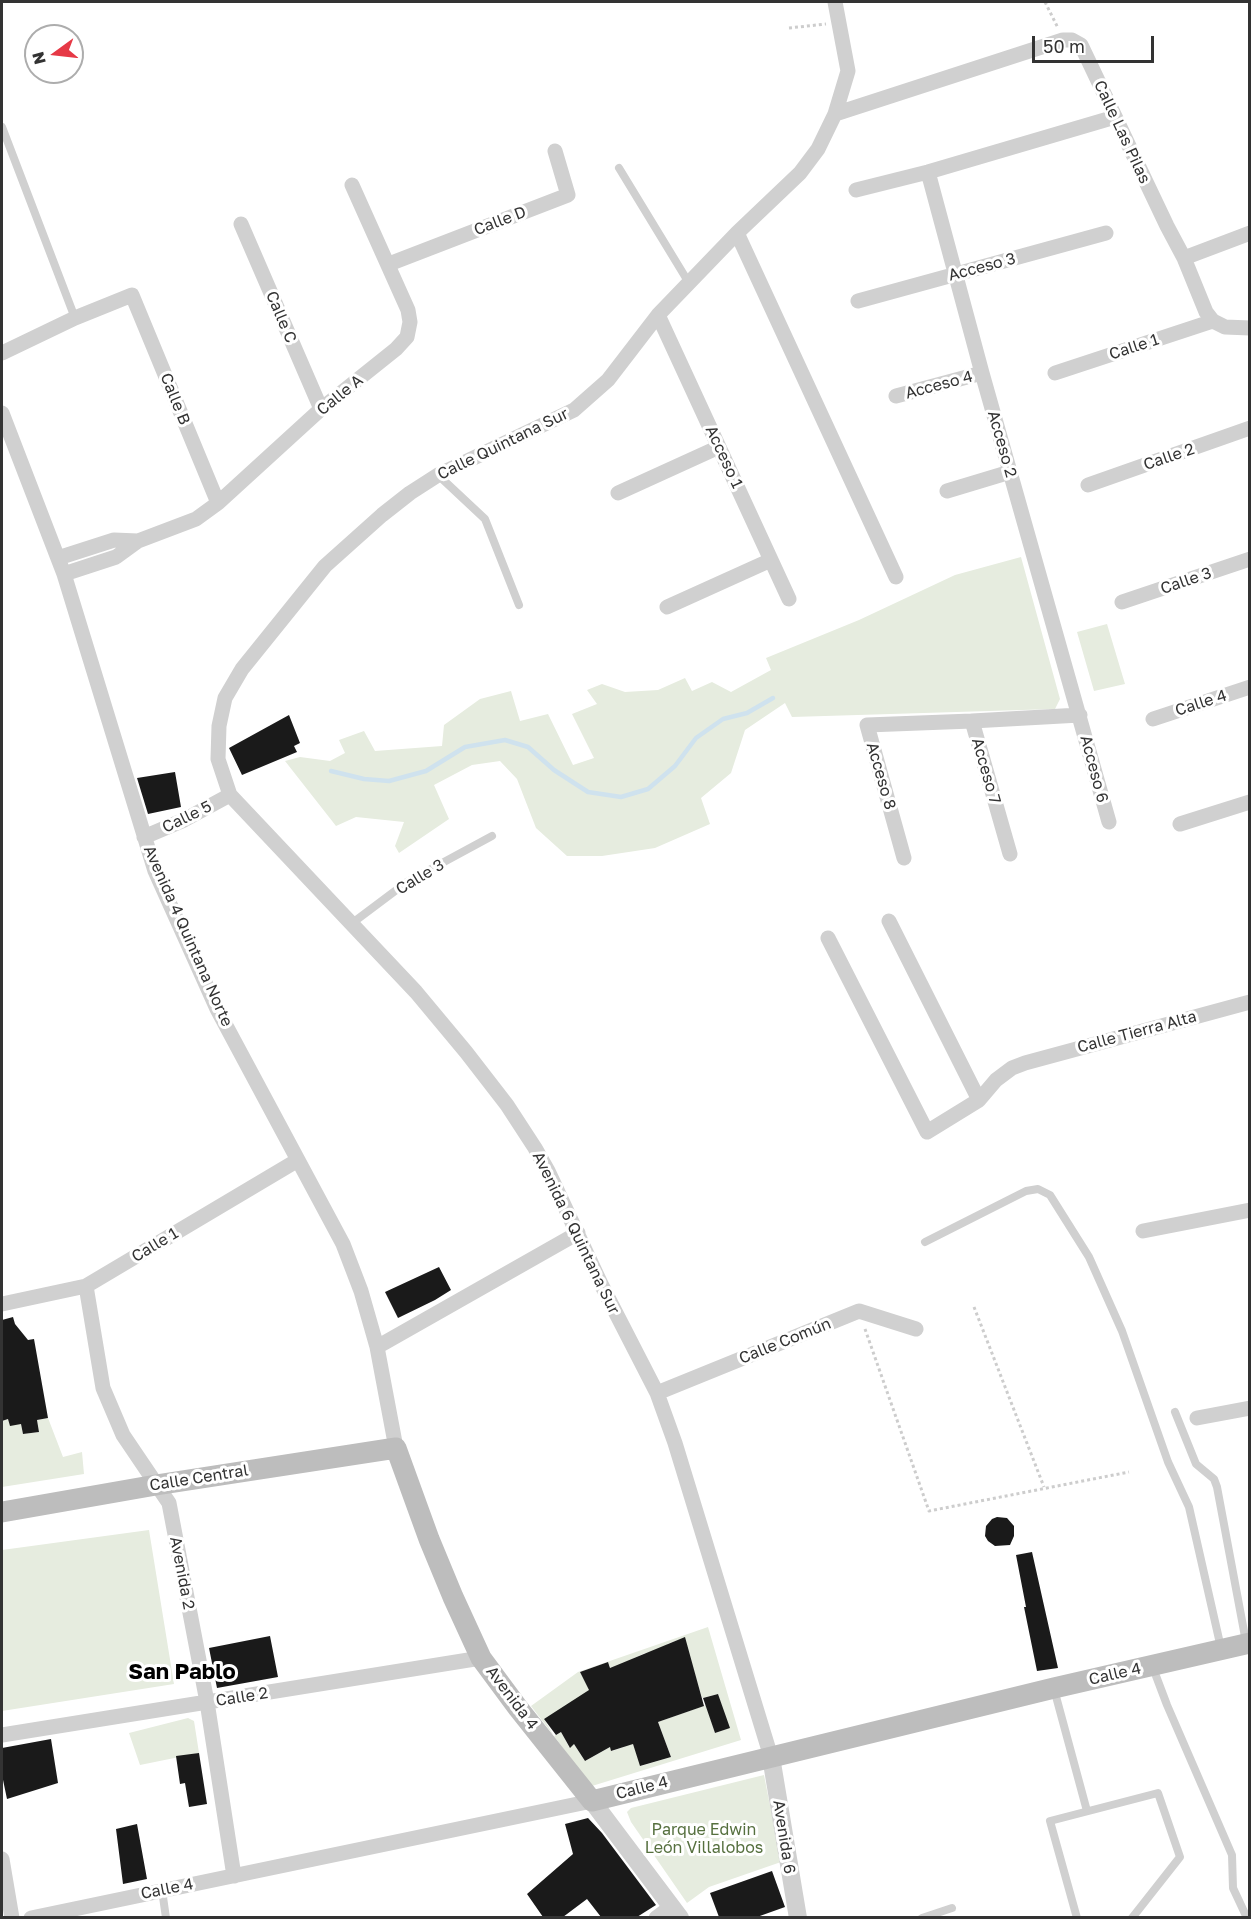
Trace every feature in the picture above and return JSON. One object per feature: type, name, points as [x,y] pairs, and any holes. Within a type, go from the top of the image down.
[{"type":"main road","name":"Calle Central","points":[[2,1512],[156,1485],[396,1448]]},
{"type":"main road","name":"Avenida 4","points":[[396,1448],[453,1597],[482,1658],[518,1708],[592,1801]]},
{"type":"main road","name":"Calle 4","points":[[592,1801],[1248,1643]]},
{"type":"street","name":"Calle Quintana Sur","points":[[230,795],[218,759],[219,726],[225,698],[242,669],[325,566],[410,492],[438,475],[574,410],[608,380],[658,315],[737,232],[800,173],[818,149],[835,114],[848,71],[836,2]]},
{"type":"street","points":[[835,114],[1064,40]]},
{"type":"street","name":"Calle Las Pilas","points":[[1064,40],[1072,40],[1081,45],[1184,258],[1206,312],[1213,321]]},
{"type":"street","points":[[856,190],[927,172],[1115,117]]},
{"type":"street","name":"Calle D","points":[[389,264],[568,195],[555,151]]},
{"type":"street","name":"Acceso 2","points":[[927,172],[954,275],[1080,715]]},
{"type":"street","name":"Calle A","points":[[64,574],[116,557],[138,541],[196,519],[218,503],[321,409],[396,349],[407,337],[410,322],[408,310],[352,185]]},
{"type":"street","name":"Calle C","points":[[241,224],[321,409]]},
{"type":"street","points":[[737,232],[896,577]]},
{"type":"street","name":"Acceso 3","points":[[858,301],[1106,233]]},
{"type":"street","points":[[1184,258],[1250,233]]},
{"type":"street","name":"Calle B","points":[[75,318],[132,295],[218,503]]},
{"type":"street","name":"Acceso 1","points":[[658,315],[789,599]]},
{"type":"street","points":[[2,353],[75,318]]},
{"type":"street","points":[[1213,321],[1225,327],[1250,328]]},
{"type":"street","name":"Calle 1","points":[[1055,373],[1213,321]]},
{"type":"street","name":"Acceso 4","points":[[896,396],[982,373]]},
{"type":"street","name":"Avenida 4 Quintana Norte","points":[[2,413],[64,574],[155,871],[218,1009],[343,1244],[377,1347],[396,1448]]},
{"type":"street","name":"Calle 2","points":[[1088,485],[1250,428]]},
{"type":"street","points":[[618,494],[719,447]]},
{"type":"street","points":[[947,491],[1010,472]]},
{"type":"street","name":"Calle A","points":[[58,558],[114,540],[138,541]]},
{"type":"street","name":"Calle 3","points":[[1122,602],[1250,559]]},
{"type":"street","points":[[667,607],[771,560]]},
{"type":"street","name":"Calle 4","points":[[1154,719],[1250,687]]},
{"type":"street","name":"Acceso 7","points":[[1010,854],[972,722],[1080,715]]},
{"type":"street","name":"Acceso 6","points":[[1080,715],[1109,822]]},
{"type":"street","name":"Acceso 8","points":[[904,858],[867,725],[972,722]]},
{"type":"street","name":"Calle 5","points":[[144,837],[184,820],[230,795]]},
{"type":"street","name":"Avenida 6 Quintana Sur","points":[[230,795],[416,992],[507,1105],[535,1148],[657,1393],[675,1443],[771,1757]]},
{"type":"street","points":[[1180,824],[1250,802]]},
{"type":"street","points":[[889,921],[979,1100]]},
{"type":"street","name":"Calle Tierra Alta","points":[[828,938],[927,1132],[979,1100],[996,1080],[1012,1068],[1250,1002]]},
{"type":"street","name":"Calle 1","points":[[2,1304],[86,1286],[298,1160]]},
{"type":"street","points":[[1143,1231],[1250,1210]]},
{"type":"street","points":[[377,1347],[578,1233]]},
{"type":"street","name":"Avenida 2","points":[[86,1286],[103,1388],[123,1435],[170,1503],[207,1702],[234,1876]]},
{"type":"street","points":[[859,1311],[916,1329]]},
{"type":"street","name":"Calle Común","points":[[657,1393],[859,1311]]},
{"type":"street","points":[[1197,1418],[1250,1408]]},
{"type":"street","name":"Calle 2","points":[[2,1735],[482,1658]]},
{"type":"street","name":"Avenida 6","points":[[771,1757],[798,1917]]},
{"type":"street","name":"Calle 4","points":[[31,1917],[592,1801]]},
{"type":"street","name":"Avenida 4","points":[[592,1801],[676,1912]]},
{"type":"street","points":[[2,1859],[12,1917]]},
{"type":"street","points":[[656,1917],[676,1912]]},
{"type":"lane","points":[[2,127],[75,318]]},
{"type":"lane","points":[[619,168],[690,283]]},
{"type":"lane","points":[[438,475],[485,519],[519,605]]},
{"type":"lane","name":"Calle 3","points":[[351,924],[406,882],[492,836]]},
{"type":"lane","points":[[925,1242],[1026,1191],[1038,1189],[1050,1195],[1089,1257],[1122,1331],[1168,1461],[1189,1507],[1222,1649]]},
{"type":"lane","points":[[1175,1412],[1196,1464],[1214,1479],[1217,1487],[1248,1643]]},
{"type":"lane","points":[[1152,1665],[1167,1705],[1233,1855],[1233,1888],[1247,1917]]},
{"type":"lane","points":[[1054,1688],[1087,1811]]},
{"type":"lane","points":[[1077,1917],[1050,1821],[1158,1793],[1180,1857],[1132,1917]]},
{"type":"lane","points":[[162,1890],[166,1917]]},
{"type":"lane","points":[[922,1917],[952,1908]]},
{"type":"path","points":[[1045,2],[1064,40]]},
{"type":"path","points":[[789,28],[840,22]]},
{"type":"path","points":[[974,1307],[1044,1488]]},
{"type":"path","points":[[859,1311],[929,1511],[1129,1472]]},
{"type":"green space","points":[[1021,557],[1060,699],[1055,709],[792,717],[785,703],[745,730],[731,773],[701,798],[710,824],[655,848],[602,856],[567,856],[536,828],[517,779],[500,761],[472,765],[434,785],[449,819],[399,853],[395,846],[404,822],[356,817],[336,826],[285,761],[300,757],[330,761],[345,753],[339,740],[364,731],[375,751],[442,746],[444,725],[480,699],[511,691],[520,721],[548,714],[573,765],[594,758],[572,714],[597,704],[587,690],[602,684],[625,692],[658,690],[685,678],[692,691],[712,682],[731,692],[771,670],[766,658],[859,620],[955,575]]},
{"type":"green space","points":[[1107,624],[1125,684],[1094,691],[1077,632]]},
{"type":"green space","points":[[48,1418],[63,1457],[82,1452],[84,1474],[2,1487],[2,1421],[8,1419],[21,1424],[23,1434],[39,1432],[37,1420]]},
{"type":"green space","points":[[149,1530],[174,1684],[2,1711],[2,1550]]},
{"type":"green space","points":[[708,1627],[741,1740],[592,1786],[531,1706],[578,1672]],"holes":[[[684,1638],[702,1698],[718,1694],[729,1728],[715,1733],[706,1705],[658,1722],[671,1757],[641,1766],[625,1722],[617,1725],[624,1747],[612,1751],[610,1747],[585,1761],[574,1744],[569,1747],[561,1732],[554,1736],[544,1719],[591,1693],[580,1672],[608,1662],[622,1696],[641,1688],[630,1660],[645,1653],[676,1675],[667,1644]]]},
{"type":"green space","points":[[188,1718],[194,1721],[199,1753],[140,1765],[129,1733]]},
{"type":"green space","name":"Parque Edwin León Villalobos","points":[[764,1775],[781,1862],[709,1887],[687,1903],[631,1822],[627,1812],[631,1808]]},
{"type":"building","points":[[289,715],[300,743],[294,746],[297,752],[242,775],[229,748]]},
{"type":"building","points":[[175,772],[181,807],[148,814],[137,778]]},
{"type":"building","points":[[439,1267],[451,1290],[398,1318],[385,1292]]},
{"type":"building","points":[[13,1317],[15,1324],[28,1340],[34,1339],[48,1418],[37,1420],[39,1432],[23,1434],[21,1424],[10,1426],[8,1419],[2,1421],[2,1320]]},
{"type":"building","points":[[997,1517],[1007,1518],[1014,1526],[1014,1536],[1010,1545],[995,1546],[985,1536],[986,1526]]},
{"type":"building","points":[[1032,1552],[1058,1668],[1037,1671],[1016,1555]]},
{"type":"building","points":[[270,1636],[278,1677],[217,1688],[209,1648]]},
{"type":"building","points":[[685,1637],[704,1706],[658,1722],[671,1757],[640,1766],[633,1744],[611,1751],[610,1747],[585,1761],[574,1744],[570,1748],[561,1732],[556,1735],[544,1719],[589,1690],[580,1672],[608,1662],[610,1668]]},
{"type":"building","points":[[718,1694],[730,1728],[715,1733],[703,1698]]},
{"type":"building","points":[[51,1739],[58,1783],[7,1799],[2,1775],[2,1748]]},
{"type":"building","points":[[199,1753],[207,1804],[189,1807],[185,1783],[180,1784],[176,1756]]},
{"type":"building","points":[[588,1818],[656,1905],[637,1917],[601,1917],[587,1899],[563,1917],[543,1917],[527,1894],[573,1854],[565,1824]]},
{"type":"building","points":[[137,1824],[147,1879],[123,1884],[116,1829]]},
{"type":"building","points":[[772,1871],[785,1907],[757,1917],[719,1917],[710,1893]]},
{"type":"waterway","points":[[331,771],[364,779],[389,781],[426,771],[465,747],[505,740],[528,747],[554,770],[588,792],[621,797],[648,789],[675,766],[696,738],[723,719],[747,713],[773,698]]},
{"type":"district","name":"San Pablo","points":[[182,1672]]}]
